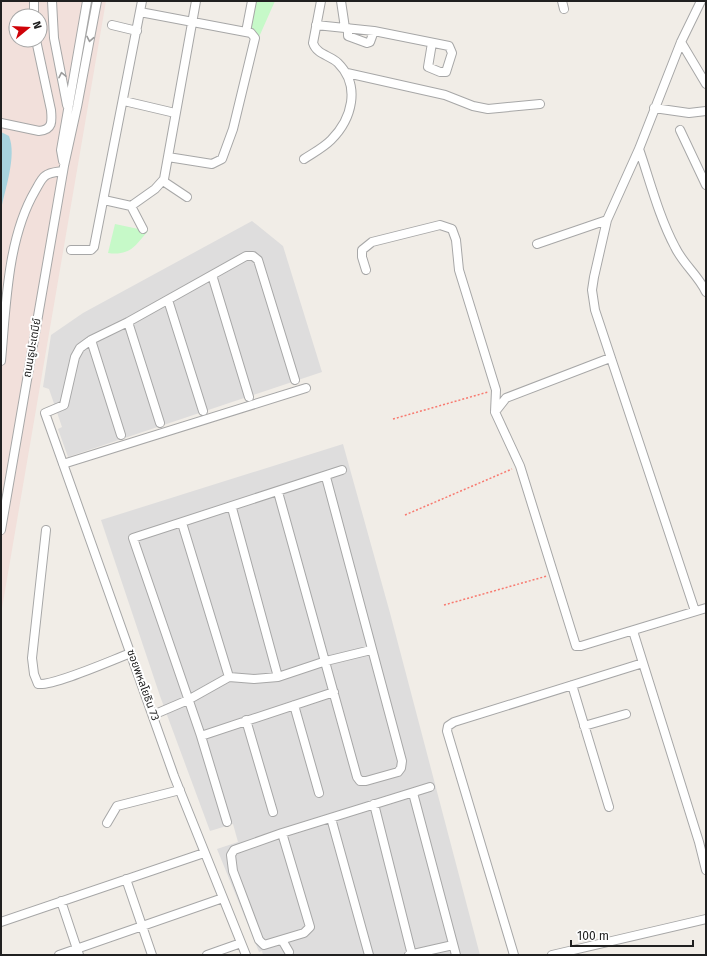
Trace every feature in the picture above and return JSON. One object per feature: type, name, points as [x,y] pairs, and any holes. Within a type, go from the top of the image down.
[{"type":"street","points":[[52,1],[54,38],[69,114]]},
{"type":"street","name":"ถนนธูปะเตมีย์","points":[[63,169],[62,150],[87,1]]},
{"type":"street","name":"ถนนธูปะเตมีย์","points":[[1,530],[63,169],[77,107],[97,1]]},
{"type":"street","points":[[71,250],[91,250],[94,247],[124,101],[142,1]]},
{"type":"street","points":[[104,200],[131,206],[155,189],[163,181],[166,174],[196,1]]},
{"type":"street","points":[[246,32],[252,1]]},
{"type":"street","points":[[304,159],[332,140],[348,115],[352,97],[346,73],[337,62],[318,52],[315,48],[313,36],[321,1]]},
{"type":"street","points":[[341,1],[348,36],[367,43],[370,42],[374,31]]},
{"type":"street","points":[[694,611],[610,358],[595,310],[592,290],[607,220],[639,149],[681,42],[701,1]]},
{"type":"street","points":[[140,12],[251,33],[255,41],[233,129],[222,159],[212,164],[168,157]]},
{"type":"street","points":[[112,25],[137,30]]},
{"type":"street","points":[[316,25],[374,31],[432,43]]},
{"type":"street","points":[[681,42],[706,84]]},
{"type":"street","points":[[1,123],[39,131],[45,131],[50,127],[52,121],[38,48]]},
{"type":"street","points":[[346,73],[445,95],[481,108],[488,109],[540,104]]},
{"type":"street","points":[[124,101],[176,113]]},
{"type":"street","points":[[654,108],[689,113],[706,111]]},
{"type":"street","points":[[52,121],[67,123]]},
{"type":"street","points":[[680,130],[706,185]]},
{"type":"street","points":[[639,149],[670,237],[680,255],[698,278],[706,292]]},
{"type":"street","points":[[1,361],[11,271],[20,228],[32,197],[42,180],[63,169]]},
{"type":"street","points":[[163,181],[187,197]]},
{"type":"street","points":[[131,206],[143,229]]},
{"type":"street","points":[[537,244],[607,220]]},
{"type":"street","points":[[366,270],[362,250],[368,244],[440,225],[452,229],[456,240],[459,270],[496,390],[495,412],[520,466],[552,574],[576,646],[706,608]]},
{"type":"street","points":[[121,435],[91,340],[128,322],[246,256],[253,256],[258,260],[295,380]]},
{"type":"street","points":[[212,275],[249,397]]},
{"type":"street","points":[[168,300],[203,411]]},
{"type":"street","points":[[128,322],[160,423]]},
{"type":"street","name":"ซอยพหลโยธิน 73","points":[[91,340],[80,348],[75,357],[64,406],[45,413],[180,790],[246,955]]},
{"type":"street","points":[[495,412],[506,398],[610,358]]},
{"type":"street","points":[[64,464],[306,388]]},
{"type":"street","points":[[227,822],[201,736],[133,538],[232,508],[326,477],[342,470]]},
{"type":"street","points":[[278,492],[357,777],[360,781],[366,781],[398,772],[401,768],[402,761],[371,650],[326,477]]},
{"type":"street","points":[[232,508],[278,677]]},
{"type":"street","points":[[182,523],[229,677]]},
{"type":"street","points":[[46,530],[32,658],[38,684],[60,680],[131,653]]},
{"type":"street","points":[[633,630],[699,842],[706,870]]},
{"type":"street","points":[[153,715],[188,700],[229,677],[254,679],[278,677],[326,661],[371,650]]},
{"type":"street","points":[[514,955],[447,731],[448,726],[454,722],[643,663]]},
{"type":"street","points":[[572,685],[609,807]]},
{"type":"street","points":[[201,736],[334,692]]},
{"type":"street","points":[[294,705],[319,793]]},
{"type":"street","points":[[584,726],[626,714]]},
{"type":"street","points":[[246,720],[273,812]]},
{"type":"street","points":[[282,833],[310,927],[304,933],[264,945],[259,940],[233,871],[231,855],[234,850],[282,833],[430,787]]},
{"type":"street","points":[[107,823],[117,806],[180,790]]},
{"type":"street","points":[[413,793],[456,955]]},
{"type":"street","points":[[374,804],[411,955],[453,945]]},
{"type":"street","points":[[331,818],[369,955]]},
{"type":"street","points":[[1,922],[204,853]]},
{"type":"street","points":[[126,879],[152,955]]},
{"type":"street","points":[[59,955],[78,952],[142,926],[222,898]]},
{"type":"street","points":[[61,902],[78,952]]},
{"type":"street","points":[[552,955],[706,919]]},
{"type":"street","points":[[282,940],[289,954]]},
{"type":"street","points":[[207,955],[241,943]]},
{"type":"path","points":[[393,419],[496,390]]},
{"type":"path","points":[[405,515],[520,466]]},
{"type":"path","points":[[444,605],[552,574]]},
{"type":"shaded area","points":[[1,1],[106,1],[1,614]]},
{"type":"shaded area","points":[[252,221],[283,246],[322,372],[68,457],[58,429],[62,427],[49,389],[43,387],[51,335],[83,313]]},
{"type":"shaded area","points":[[343,444],[390,613],[480,955],[263,955],[262,951],[259,952],[217,849],[238,842],[233,824],[210,831],[160,696],[101,520]]},
{"type":"green space","points":[[252,1],[275,1],[259,37],[245,32]]},
{"type":"green space","points":[[115,224],[148,231],[131,249],[122,253],[108,253]]},
{"type":"water","points":[[1,132],[9,136],[12,153],[10,173],[1,210]]}]
